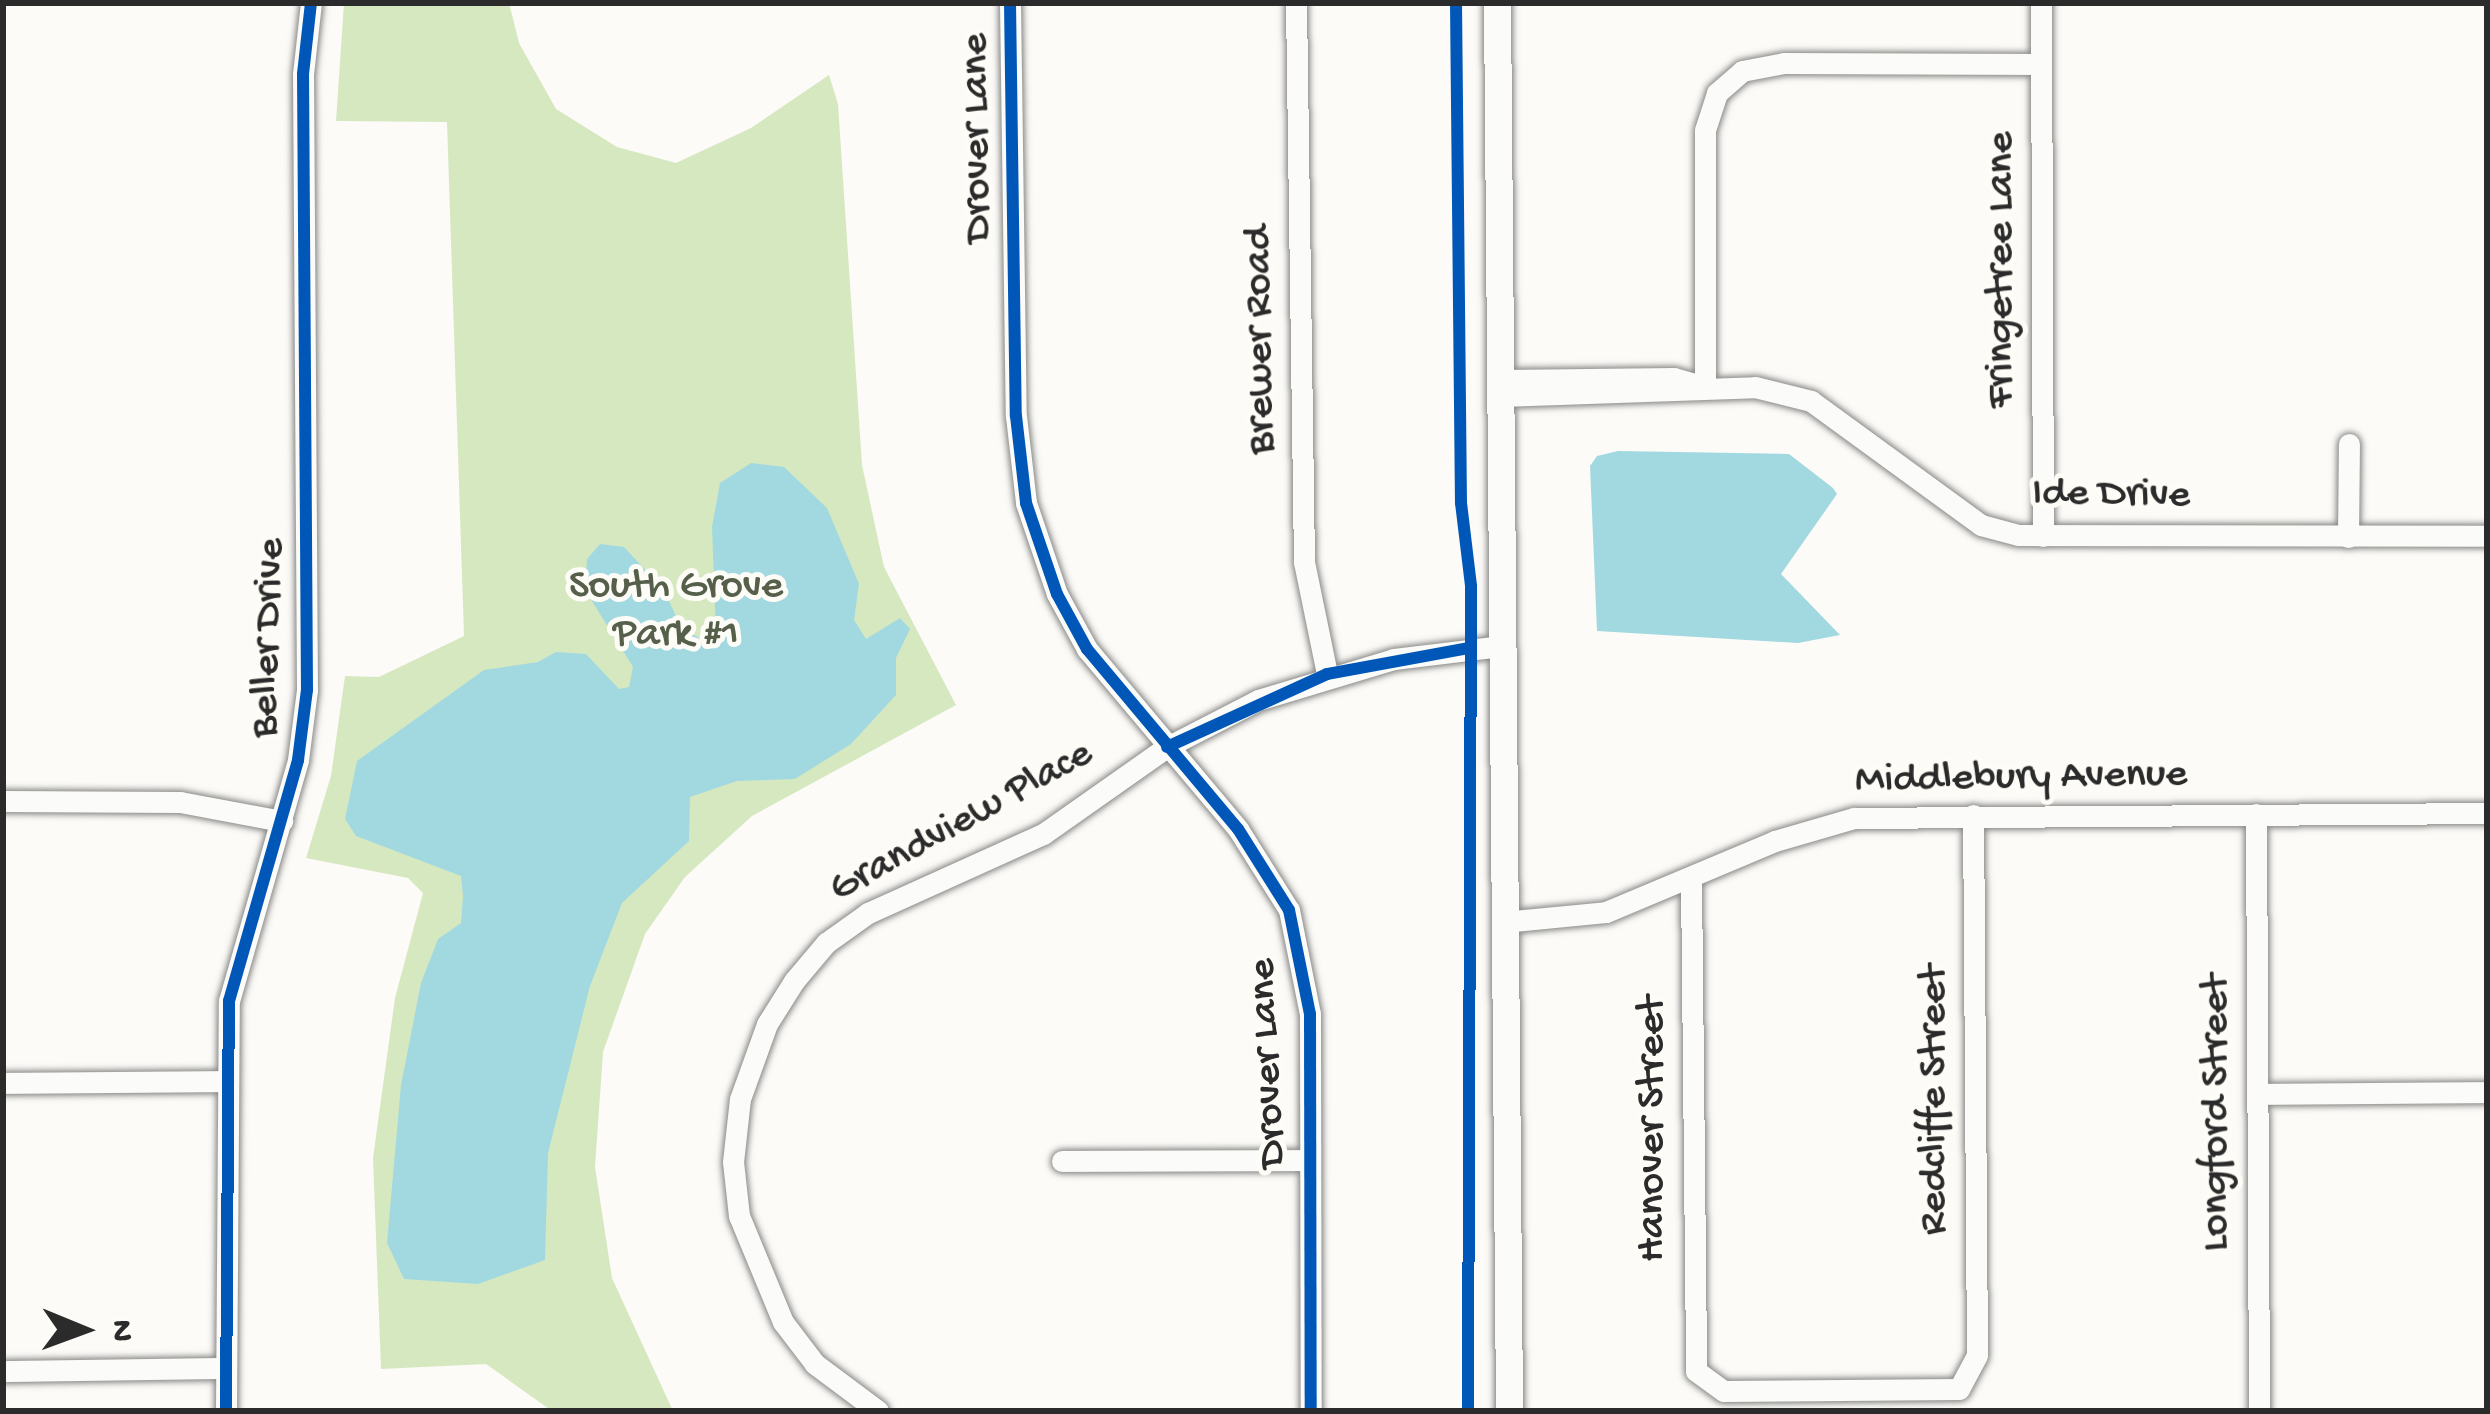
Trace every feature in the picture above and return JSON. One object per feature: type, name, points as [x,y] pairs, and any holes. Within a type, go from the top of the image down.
[{"type":"main road","points":[[1497,3],[1509,1411]]},
{"type":"street","name":"Beller Drive","points":[[226,1411],[224,1081],[237,961],[282,821],[309,658],[303,74],[311,3]]},
{"type":"street","name":"Drover Lane","points":[[1010,3],[1016,416],[1026,503],[1057,594],[1087,649],[1238,829],[1288,910],[1310,1014],[1311,1411]]},
{"type":"street","name":"Brewer Road","points":[[1296,3],[1304,562],[1327,674]]},
{"type":"street","name":"Fringetree Lane","points":[[2041,3],[2043,536]]},
{"type":"street","points":[[1705,387],[1705,130],[1717,93],[1742,71],[1784,63],[2041,64]]},
{"type":"street","name":"Ide Drive","points":[[1501,388],[1674,396],[1705,387],[1755,387],[1811,401],[1981,525],[2043,536],[2487,536]]},
{"type":"street","points":[[2348,537],[2349,444]]},
{"type":"street","name":"Grandview Place","points":[[878,1411],[815,1364],[766,1292],[744,1236],[736,1122],[767,1024],[826,944],[868,913],[1042,833],[1167,747],[1327,674],[1502,646]]},
{"type":"street","points":[[3,801],[181,802],[282,821]]},
{"type":"street","name":"Middlebury Avenue","points":[[1503,922],[1606,912],[1814,826],[1973,815],[2487,813]]},
{"type":"street","name":"Longford Street","points":[[2256,814],[2259,1411]]},
{"type":"street","name":"Redcliffe Street","points":[[1701,1378],[1724,1391],[1948,1390],[1969,1383],[1977,1355],[1973,815]]},
{"type":"street","name":"Hanover Street","points":[[1691,879],[1694,1360],[1701,1378]]},
{"type":"street","points":[[3,1083],[224,1081]]},
{"type":"street","points":[[2257,1094],[2487,1092]]},
{"type":"street","points":[[1061,1161],[1310,1160]]},
{"type":"street","points":[[3,1372],[226,1368]]},
{"type":"green space","name":"South Grove Park #1","points":[[344,3],[509,3],[519,43],[556,109],[617,147],[676,163],[751,128],[829,75],[838,104],[862,465],[884,567],[956,705],[752,816],[685,877],[645,934],[603,1052],[595,1167],[612,1278],[673,1411],[552,1411],[486,1364],[381,1369],[373,1158],[395,998],[423,893],[408,878],[306,858],[331,776],[345,676],[379,677],[464,636],[447,122],[336,121]]},
{"type":"water","points":[[1618,451],[1789,454],[1833,488],[1837,494],[1781,574],[1840,635],[1798,643],[1597,631],[1590,466],[1597,456]]},
{"type":"water","points":[[751,463],[784,467],[827,508],[859,584],[854,620],[866,639],[900,618],[910,629],[896,658],[896,695],[851,744],[795,779],[737,781],[690,797],[689,841],[622,903],[590,986],[548,1153],[545,1260],[478,1284],[404,1279],[387,1243],[401,1085],[421,983],[438,939],[461,923],[463,896],[461,876],[356,836],[345,819],[357,761],[484,670],[538,662],[556,652],[586,654],[619,689],[629,687],[633,667],[585,590],[587,559],[600,544],[624,547],[664,590],[682,629],[706,641],[716,633],[712,527],[720,483]]},
{"type":"cycle path","points":[[226,1411],[229,1001],[298,760],[307,690],[303,74],[311,3]]},
{"type":"cycle path","points":[[1010,3],[1016,416],[1026,503],[1057,594],[1087,649],[1238,829],[1289,910],[1310,1014],[1311,1411]]},
{"type":"cycle path","points":[[1456,3],[1461,503],[1471,586],[1468,1411]]},
{"type":"cycle path","points":[[1167,747],[1327,674],[1468,648]]}]
